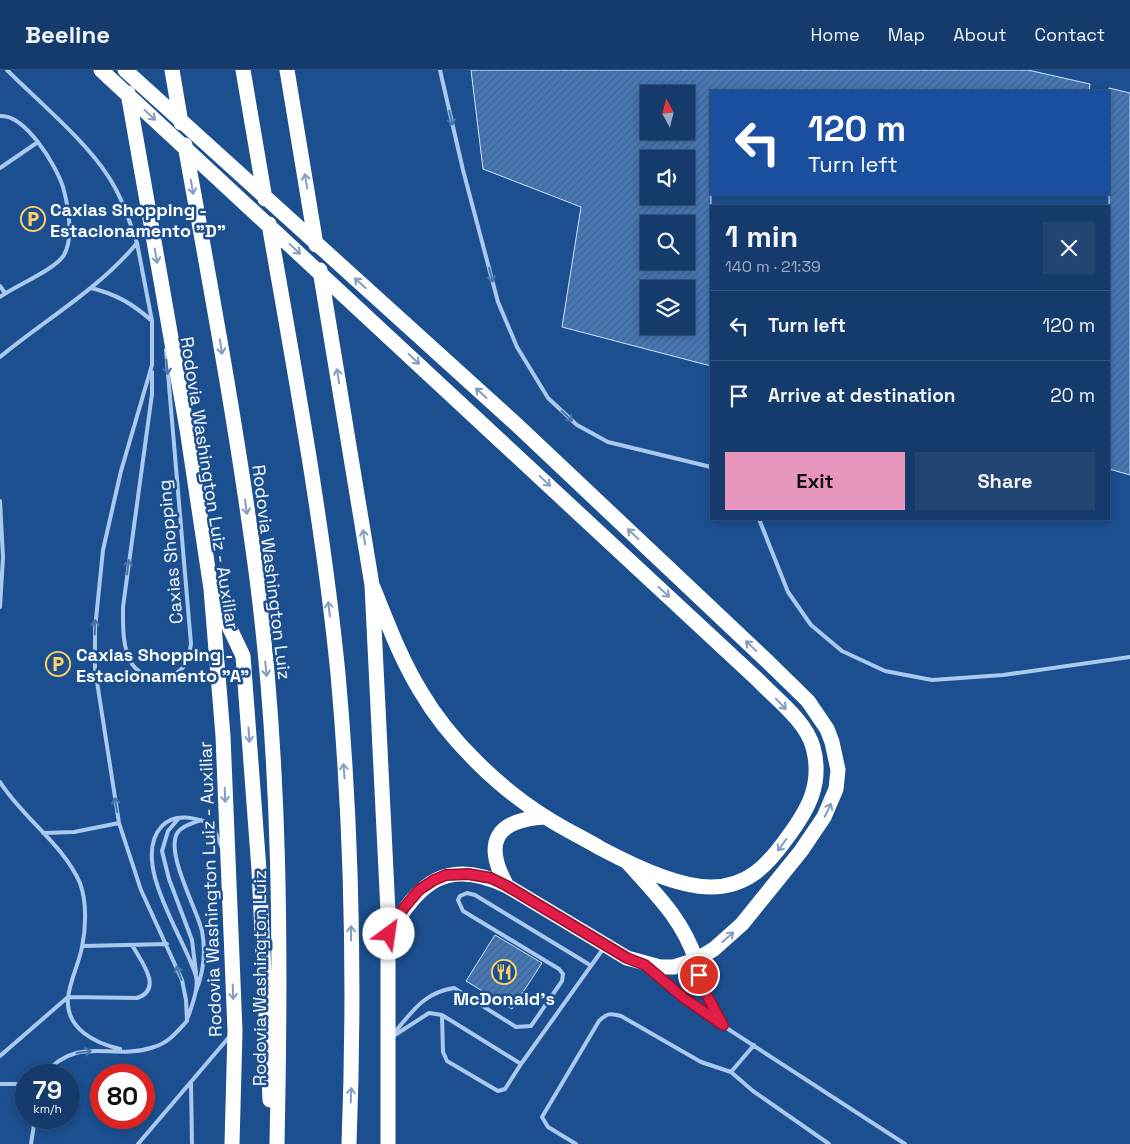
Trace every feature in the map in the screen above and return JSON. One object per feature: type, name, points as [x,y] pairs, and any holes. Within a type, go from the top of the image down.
[{"type":"highway","points":[[101,70],[510,447],[758,680],[796,720],[813,745],[818,775],[811,802],[801,820],[772,860],[749,878],[724,886],[700,886],[627,862],[545,817],[483,769],[448,730],[421,693],[398,648],[372,585]]},
{"type":"highway","points":[[125,70],[517,425],[808,702],[820,716],[832,742],[838,770],[836,789],[831,804],[820,825],[742,924],[725,940],[696,960],[674,967],[645,965],[627,958],[507,886],[478,875],[446,875],[434,880],[419,890],[403,909],[389,934]]},
{"type":"highway","name":"Rodovia Washington Luiz - Auxiliar","points":[[125,70],[211,589],[223,736],[235,1031],[232,1144]]},
{"type":"highway","name":"Rodovia Washington Luiz","points":[[172,70],[240,460],[257,580],[269,698],[280,913],[277,1144]]},
{"type":"highway","points":[[243,70],[308,448],[338,674],[351,894],[352,1072],[350,1144]]},
{"type":"highway","points":[[287,70],[372,585],[389,934],[388,1144]]},
{"type":"highway","points":[[211,589],[243,656],[259,870],[268,1083],[277,1144]]},
{"type":"highway","points":[[507,886],[495,861],[494,848],[498,835],[505,827],[516,822],[545,817]]},
{"type":"highway","points":[[627,862],[673,914],[686,934],[696,960]]},
{"type":"lane","name":"Caxias Shopping","points":[[7,70],[91,154],[107,175],[122,200],[137,243],[152,320],[152,394],[124,598],[123,630],[127,652],[133,666],[143,674],[164,677],[178,672],[188,661],[191,644],[160,283]]},
{"type":"lane","points":[[440,70],[462,170],[498,302],[517,347],[548,398],[577,425],[608,442],[710,467]]},
{"type":"lane","points":[[0,116],[9,115],[18,121],[38,142],[62,184],[69,233],[64,256],[53,265],[0,297]]},
{"type":"lane","points":[[0,168],[38,142]]},
{"type":"lane","points":[[0,357],[92,288],[118,266],[137,243]]},
{"type":"lane","points":[[0,286],[5,293]]},
{"type":"lane","points":[[92,288],[114,294],[132,303],[152,320]]},
{"type":"lane","name":"Caxias Shopping","points":[[152,365],[120,471],[103,550],[95,629],[95,669],[119,823],[141,890],[182,980],[186,1000],[187,1021]]},
{"type":"lane","points":[[145,393],[152,394]]},
{"type":"lane","points":[[0,501],[2,537],[0,607]]},
{"type":"lane","points":[[759,520],[788,592],[811,625],[842,651],[885,671],[932,680],[1003,675],[1130,657]]},
{"type":"lane","points":[[0,782],[74,872],[81,886],[85,916],[83,946],[68,997],[72,1020],[84,1034],[102,1045],[128,1051]]},
{"type":"lane","points":[[196,978],[159,889],[152,858],[152,845],[157,831],[166,821],[180,818],[201,820],[212,824],[223,849],[228,881]]},
{"type":"lane","points":[[180,818],[168,831],[162,851],[168,879],[192,940],[196,978],[195,996]]},
{"type":"lane","points":[[53,1064],[71,1054],[87,1050],[128,1051],[154,1047],[172,1037],[187,1021],[204,968],[203,940],[198,919],[177,861],[174,840],[178,832],[185,826],[201,820]]},
{"type":"lane","points":[[43,834],[74,832],[119,823]]},
{"type":"lane","points":[[389,1039],[427,996],[440,990],[454,988],[516,1027],[530,1026],[562,981],[563,974],[559,969],[463,911],[458,900],[460,896],[467,893],[475,895],[590,965]]},
{"type":"lane","points":[[83,946],[167,944]]},
{"type":"lane","points":[[0,1056],[68,997],[137,998],[146,995],[150,988],[150,980],[132,945]]},
{"type":"lane","points":[[442,1016],[443,1052],[447,1061],[498,1091],[505,1089],[590,965],[606,945]]},
{"type":"lane","points":[[696,960],[703,988],[723,1025]]},
{"type":"lane","points":[[645,965],[684,998],[723,1025],[905,1144]]},
{"type":"lane","points":[[389,1039],[428,1013],[442,1016],[521,1064]]},
{"type":"lane","points":[[576,1144],[548,1127],[542,1117],[599,1020],[612,1013],[621,1016],[701,1062],[730,1072],[753,1092],[829,1144]]},
{"type":"lane","points":[[138,1144],[235,1031]]},
{"type":"lane","points":[[730,1072],[754,1046]]},
{"type":"lane","points":[[192,1083],[192,1144]]},
{"type":"lane","points":[[0,1084],[15,1084]]},
{"type":"lane","points":[[32,1144],[33,1129]]},
{"type":"building","points":[[471,70],[1028,70],[1090,84],[1089,90],[710,90],[710,366],[562,327],[581,207],[483,169]]},
{"type":"building","points":[[1109,88],[1130,93],[1130,475],[1110,469]]},
{"type":"building","name":"McDonald's","points":[[495,935],[542,963],[512,1009],[466,981]]},
{"type":"place","name":"Caxias Shopping - Estacionamento \"D\"","points":[[33,219]]},
{"type":"place","name":"Caxias Shopping - Estacionamento \"A\"","points":[[58,664]]},
{"type":"place","name":"McDonald's","points":[[504,972]]},
{"type":"route","points":[[389,934],[411,899],[419,890],[434,880],[457,873],[478,875],[491,878],[507,886],[627,958],[645,965],[702,1012],[723,1025],[709,1001],[699,975]]}]
